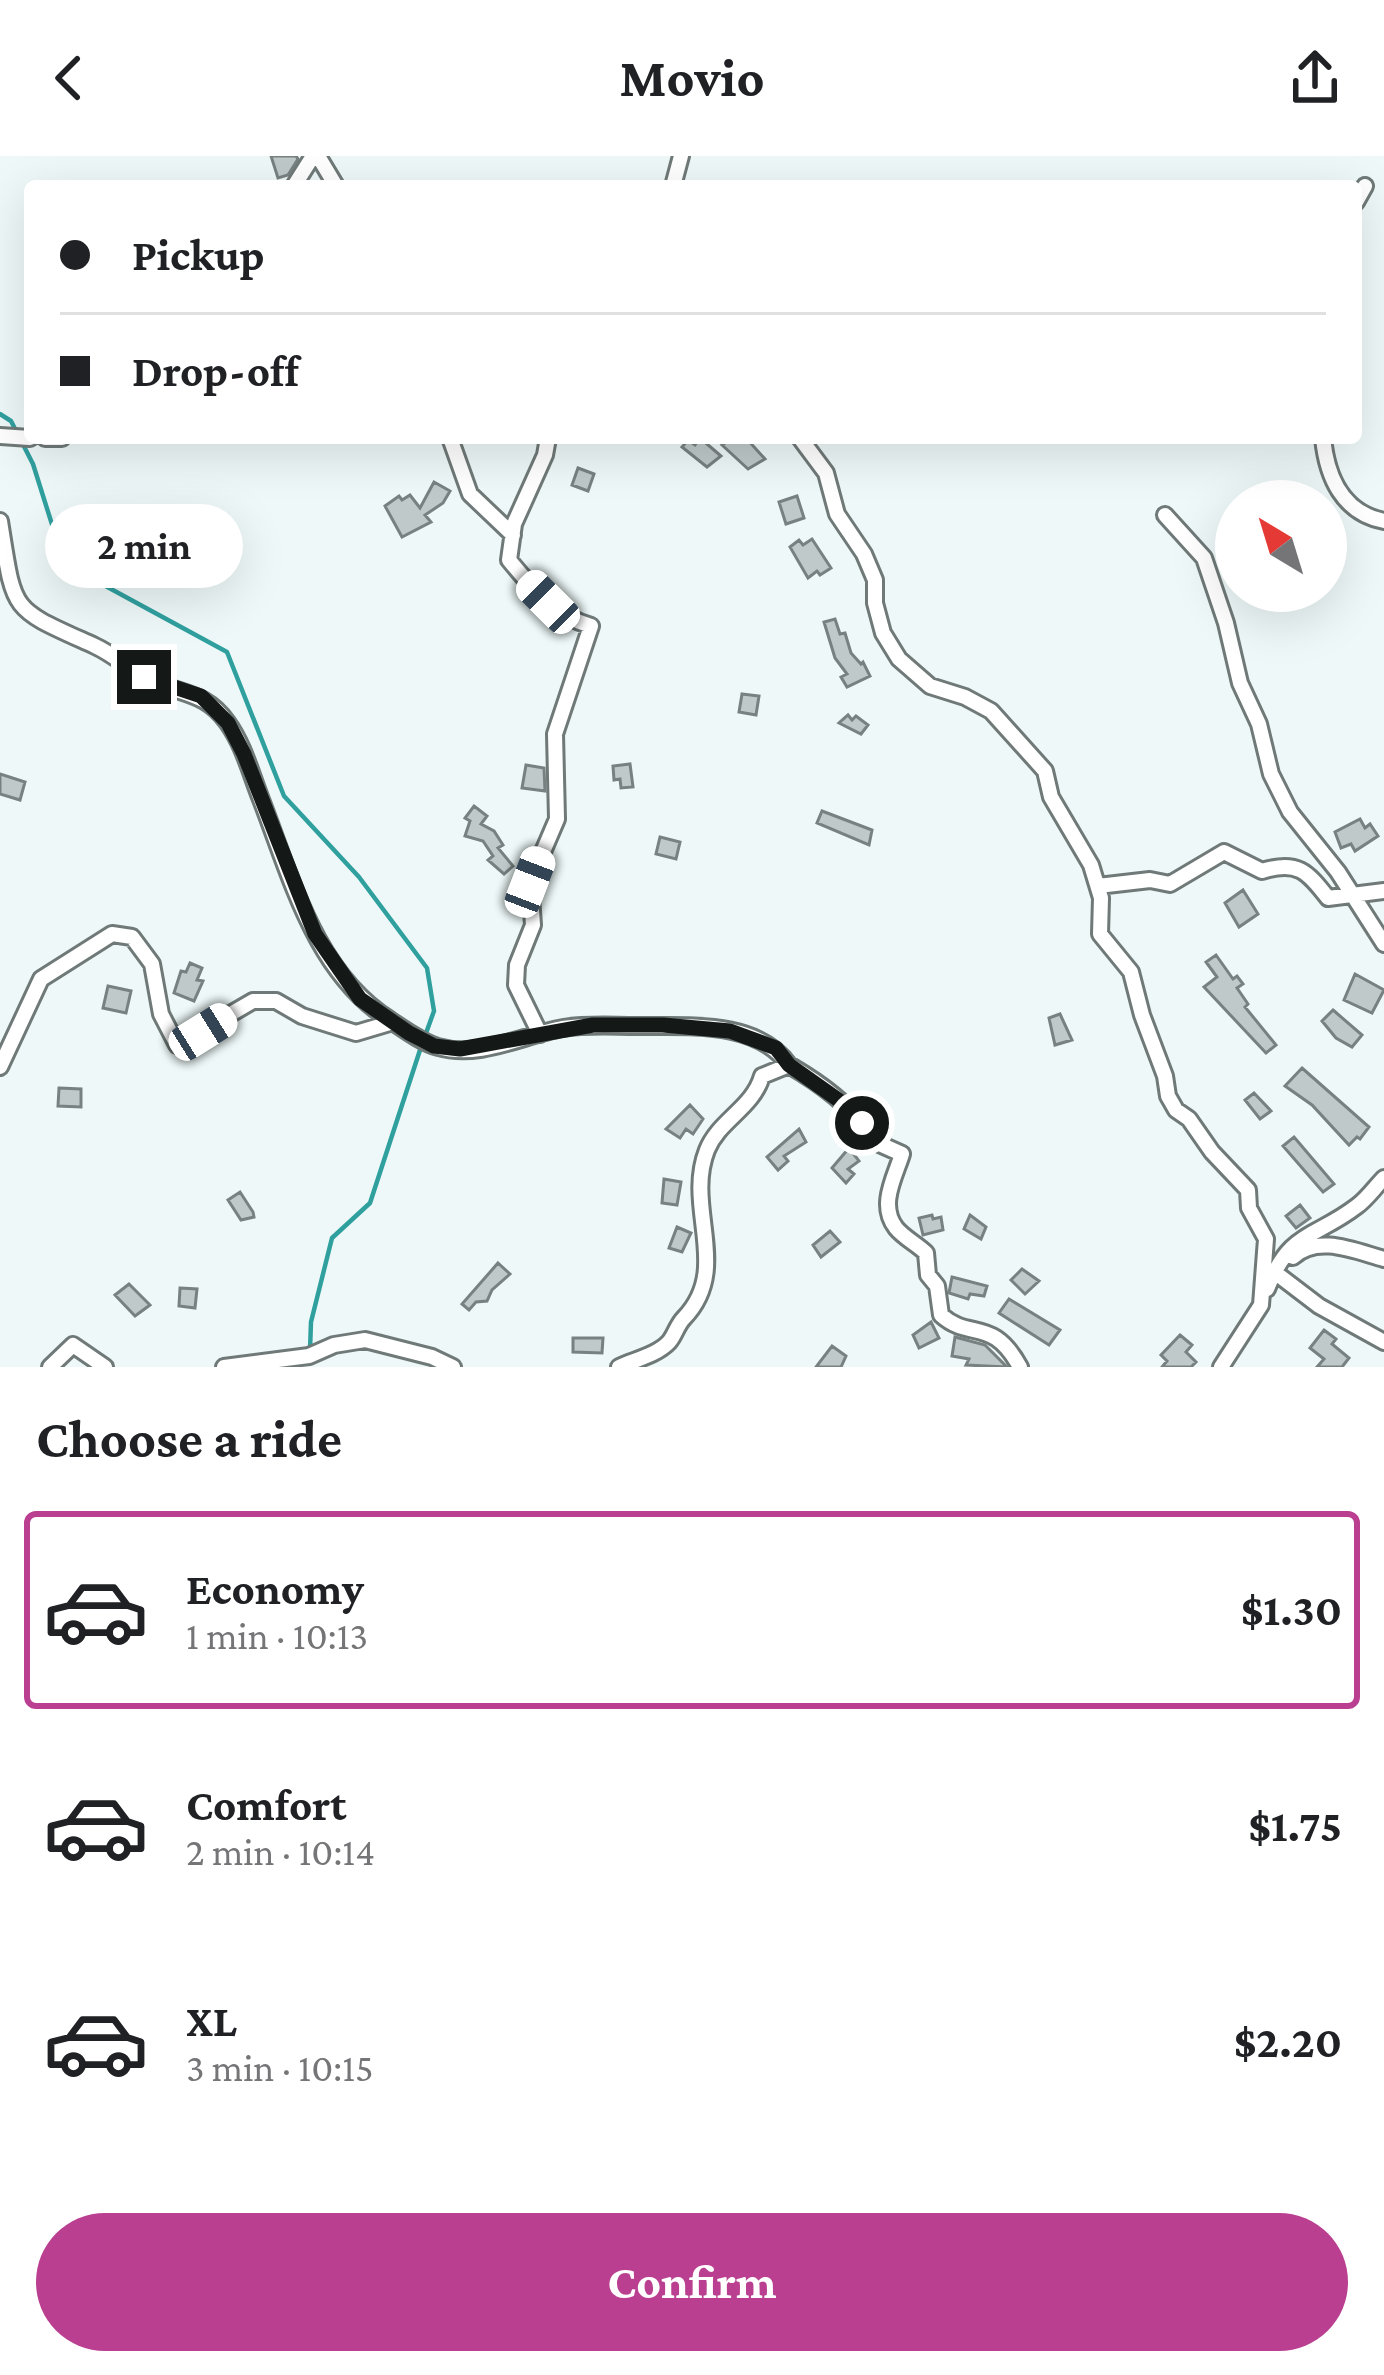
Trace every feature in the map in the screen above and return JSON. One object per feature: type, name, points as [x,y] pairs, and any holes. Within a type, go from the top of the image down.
[{"type":"street","points":[[1362,190],[1364,186]]},
{"type":"street","points":[[452,444],[470,494],[513,535]]},
{"type":"street","points":[[540,1034],[516,985],[517,965],[533,925],[530,882],[557,819],[555,734],[590,626],[572,621],[509,560],[525,494],[547,444]]},
{"type":"street","points":[[805,444],[826,472],[835,510],[864,554],[875,580],[875,603],[884,633],[898,658],[919,680],[991,711],[1045,772],[1051,797],[1087,857],[1098,886],[1100,934],[1131,972],[1166,1076],[1168,1096],[1247,1190],[1249,1208],[1267,1242],[1258,1311]]},
{"type":"street","points":[[1325,444],[1340,494],[1352,510],[1384,521]]},
{"type":"street","points":[[1165,515],[1204,558],[1240,683],[1259,724],[1280,793],[1384,944]]},
{"type":"street","points":[[0,521],[10,585],[25,610],[51,629],[94,646],[144,677],[206,699],[228,723],[315,934],[360,999],[444,1048],[477,1049],[593,1025],[706,1027],[776,1048],[789,1065],[847,1106],[862,1123],[864,1137],[902,1154],[888,1184],[889,1216],[926,1253],[941,1316],[950,1324],[987,1331],[1009,1348],[1020,1367]]},
{"type":"street","points":[[1098,886],[1150,880],[1170,884],[1225,851],[1262,871],[1284,864],[1294,867],[1315,880],[1328,898],[1384,892]]},
{"type":"street","points":[[0,1067],[41,980],[112,934],[132,938],[152,964],[161,1014],[177,1045],[253,1001],[276,1001],[302,1016],[356,1033],[393,1022]]},
{"type":"street","points":[[619,1367],[669,1342],[698,1305],[706,1284],[700,1206],[706,1152],[755,1095],[762,1076],[789,1065]]},
{"type":"street","points":[[1258,1311],[1277,1264],[1299,1238],[1358,1205],[1384,1178]]},
{"type":"street","points":[[1221,1367],[1295,1253],[1318,1244],[1384,1258]]},
{"type":"street","points":[[1280,1277],[1319,1306],[1384,1342]]},
{"type":"street","points":[[224,1367],[309,1356],[334,1345],[365,1340],[453,1367]]},
{"type":"street","points":[[50,1367],[73,1345],[105,1367]]},
{"type":"building","points":[[271,156],[298,159],[288,175],[278,178]]},
{"type":"building","points":[[707,444],[721,456],[707,467],[682,447]]},
{"type":"building","points":[[751,444],[765,459],[748,469],[722,445]]},
{"type":"building","points":[[578,468],[594,474],[588,491],[572,485]]},
{"type":"building","points":[[434,482],[450,491],[443,503],[425,515],[431,522],[402,537],[385,506],[410,495],[420,508]]},
{"type":"building","points":[[797,496],[804,518],[786,524],[779,502]]},
{"type":"building","points":[[812,539],[831,568],[808,578],[790,547]]},
{"type":"building","points":[[835,619],[851,653],[870,676],[847,687],[841,677],[847,674],[835,658],[824,622]]},
{"type":"building","points":[[742,694],[759,696],[756,715],[739,712]]},
{"type":"building","points":[[848,715],[868,725],[861,734],[839,723]]},
{"type":"building","points":[[630,764],[633,787],[621,788],[620,779],[614,780],[613,766]]},
{"type":"building","points":[[526,765],[544,768],[545,791],[522,788]]},
{"type":"building","points":[[0,774],[25,782],[20,800],[0,794]]},
{"type":"building","points":[[474,806],[487,816],[481,824],[494,831],[503,845],[498,848],[513,866],[504,874],[488,860],[493,856],[483,841],[465,836],[470,821],[465,818]]},
{"type":"building","points":[[822,811],[872,830],[869,845],[817,823]]},
{"type":"building","points":[[1360,819],[1378,836],[1355,851],[1351,844],[1341,848],[1335,832]]},
{"type":"building","points":[[660,837],[680,842],[676,859],[656,854]]},
{"type":"building","points":[[1243,890],[1258,914],[1239,927],[1225,903]]},
{"type":"building","points":[[1216,955],[1233,979],[1237,976],[1243,984],[1237,988],[1248,1004],[1245,1007],[1276,1045],[1266,1053],[1204,987],[1217,977],[1206,962]]},
{"type":"building","points":[[190,963],[202,968],[197,980],[203,981],[194,1001],[174,993],[181,971],[186,972]]},
{"type":"building","points":[[1355,974],[1384,990],[1372,1013],[1344,1000]]},
{"type":"building","points":[[108,986],[131,991],[126,1013],[103,1008]]},
{"type":"building","points":[[1333,1010],[1362,1035],[1352,1047],[1336,1038],[1322,1021]]},
{"type":"building","points":[[1060,1014],[1072,1040],[1055,1045],[1049,1018]]},
{"type":"building","points":[[1302,1068],[1369,1127],[1360,1139],[1349,1145],[1312,1105],[1285,1086]]},
{"type":"building","points":[[59,1088],[81,1089],[81,1107],[58,1106]]},
{"type":"building","points":[[1254,1093],[1271,1111],[1260,1119],[1245,1100]]},
{"type":"building","points":[[690,1105],[703,1119],[693,1134],[686,1129],[680,1138],[666,1129]]},
{"type":"building","points":[[799,1129],[806,1142],[784,1156],[788,1161],[778,1170],[767,1157]]},
{"type":"building","points":[[1294,1137],[1334,1184],[1323,1192],[1283,1146]]},
{"type":"building","points":[[849,1148],[859,1161],[848,1169],[854,1174],[846,1183],[832,1168]]},
{"type":"building","points":[[664,1179],[681,1182],[677,1205],[662,1203]]},
{"type":"building","points":[[240,1192],[254,1217],[241,1220],[228,1200]]},
{"type":"building","points":[[1300,1205],[1310,1218],[1296,1228],[1286,1216]]},
{"type":"building","points":[[932,1215],[933,1219],[941,1217],[943,1230],[923,1235],[919,1218]]},
{"type":"building","points":[[970,1215],[986,1227],[981,1239],[964,1229]]},
{"type":"building","points":[[677,1227],[691,1233],[682,1252],[669,1248]]},
{"type":"building","points":[[830,1231],[840,1242],[821,1257],[813,1245]]},
{"type":"building","points":[[498,1263],[510,1274],[487,1301],[476,1302],[469,1310],[462,1304]]},
{"type":"building","points":[[1022,1269],[1039,1281],[1025,1294],[1011,1280]]},
{"type":"building","points":[[952,1277],[987,1286],[984,1296],[970,1294],[968,1299],[949,1293]]},
{"type":"building","points":[[129,1284],[150,1305],[135,1316],[115,1295]]},
{"type":"building","points":[[180,1288],[197,1289],[195,1308],[179,1306]]},
{"type":"building","points":[[1009,1299],[1060,1330],[1049,1345],[999,1313]]},
{"type":"building","points":[[931,1322],[939,1338],[919,1348],[913,1335]]},
{"type":"building","points":[[1324,1330],[1349,1358],[1342,1367],[1317,1367],[1324,1359],[1310,1348]]},
{"type":"building","points":[[1180,1335],[1192,1345],[1186,1352],[1196,1362],[1191,1367],[1162,1367],[1167,1361],[1161,1355]]},
{"type":"building","points":[[955,1337],[985,1345],[1007,1367],[966,1365],[969,1359],[952,1356]]},
{"type":"building","points":[[573,1338],[603,1338],[602,1353],[573,1352]]},
{"type":"building","points":[[832,1346],[846,1356],[841,1367],[816,1367]]},
{"type":"waterway","points":[[0,414],[11,421],[33,464],[61,553],[100,583],[227,652],[284,796],[359,877],[427,968],[434,1011],[425,1036]]},
{"type":"waterway","points":[[310,1350],[311,1322],[332,1238],[370,1203],[421,1047]]},
{"type":"route","points":[[144,677],[201,696],[228,723],[315,934],[360,999],[409,1033],[434,1046],[477,1049],[593,1025],[730,1031],[776,1048],[789,1065],[847,1106],[862,1123]]}]
